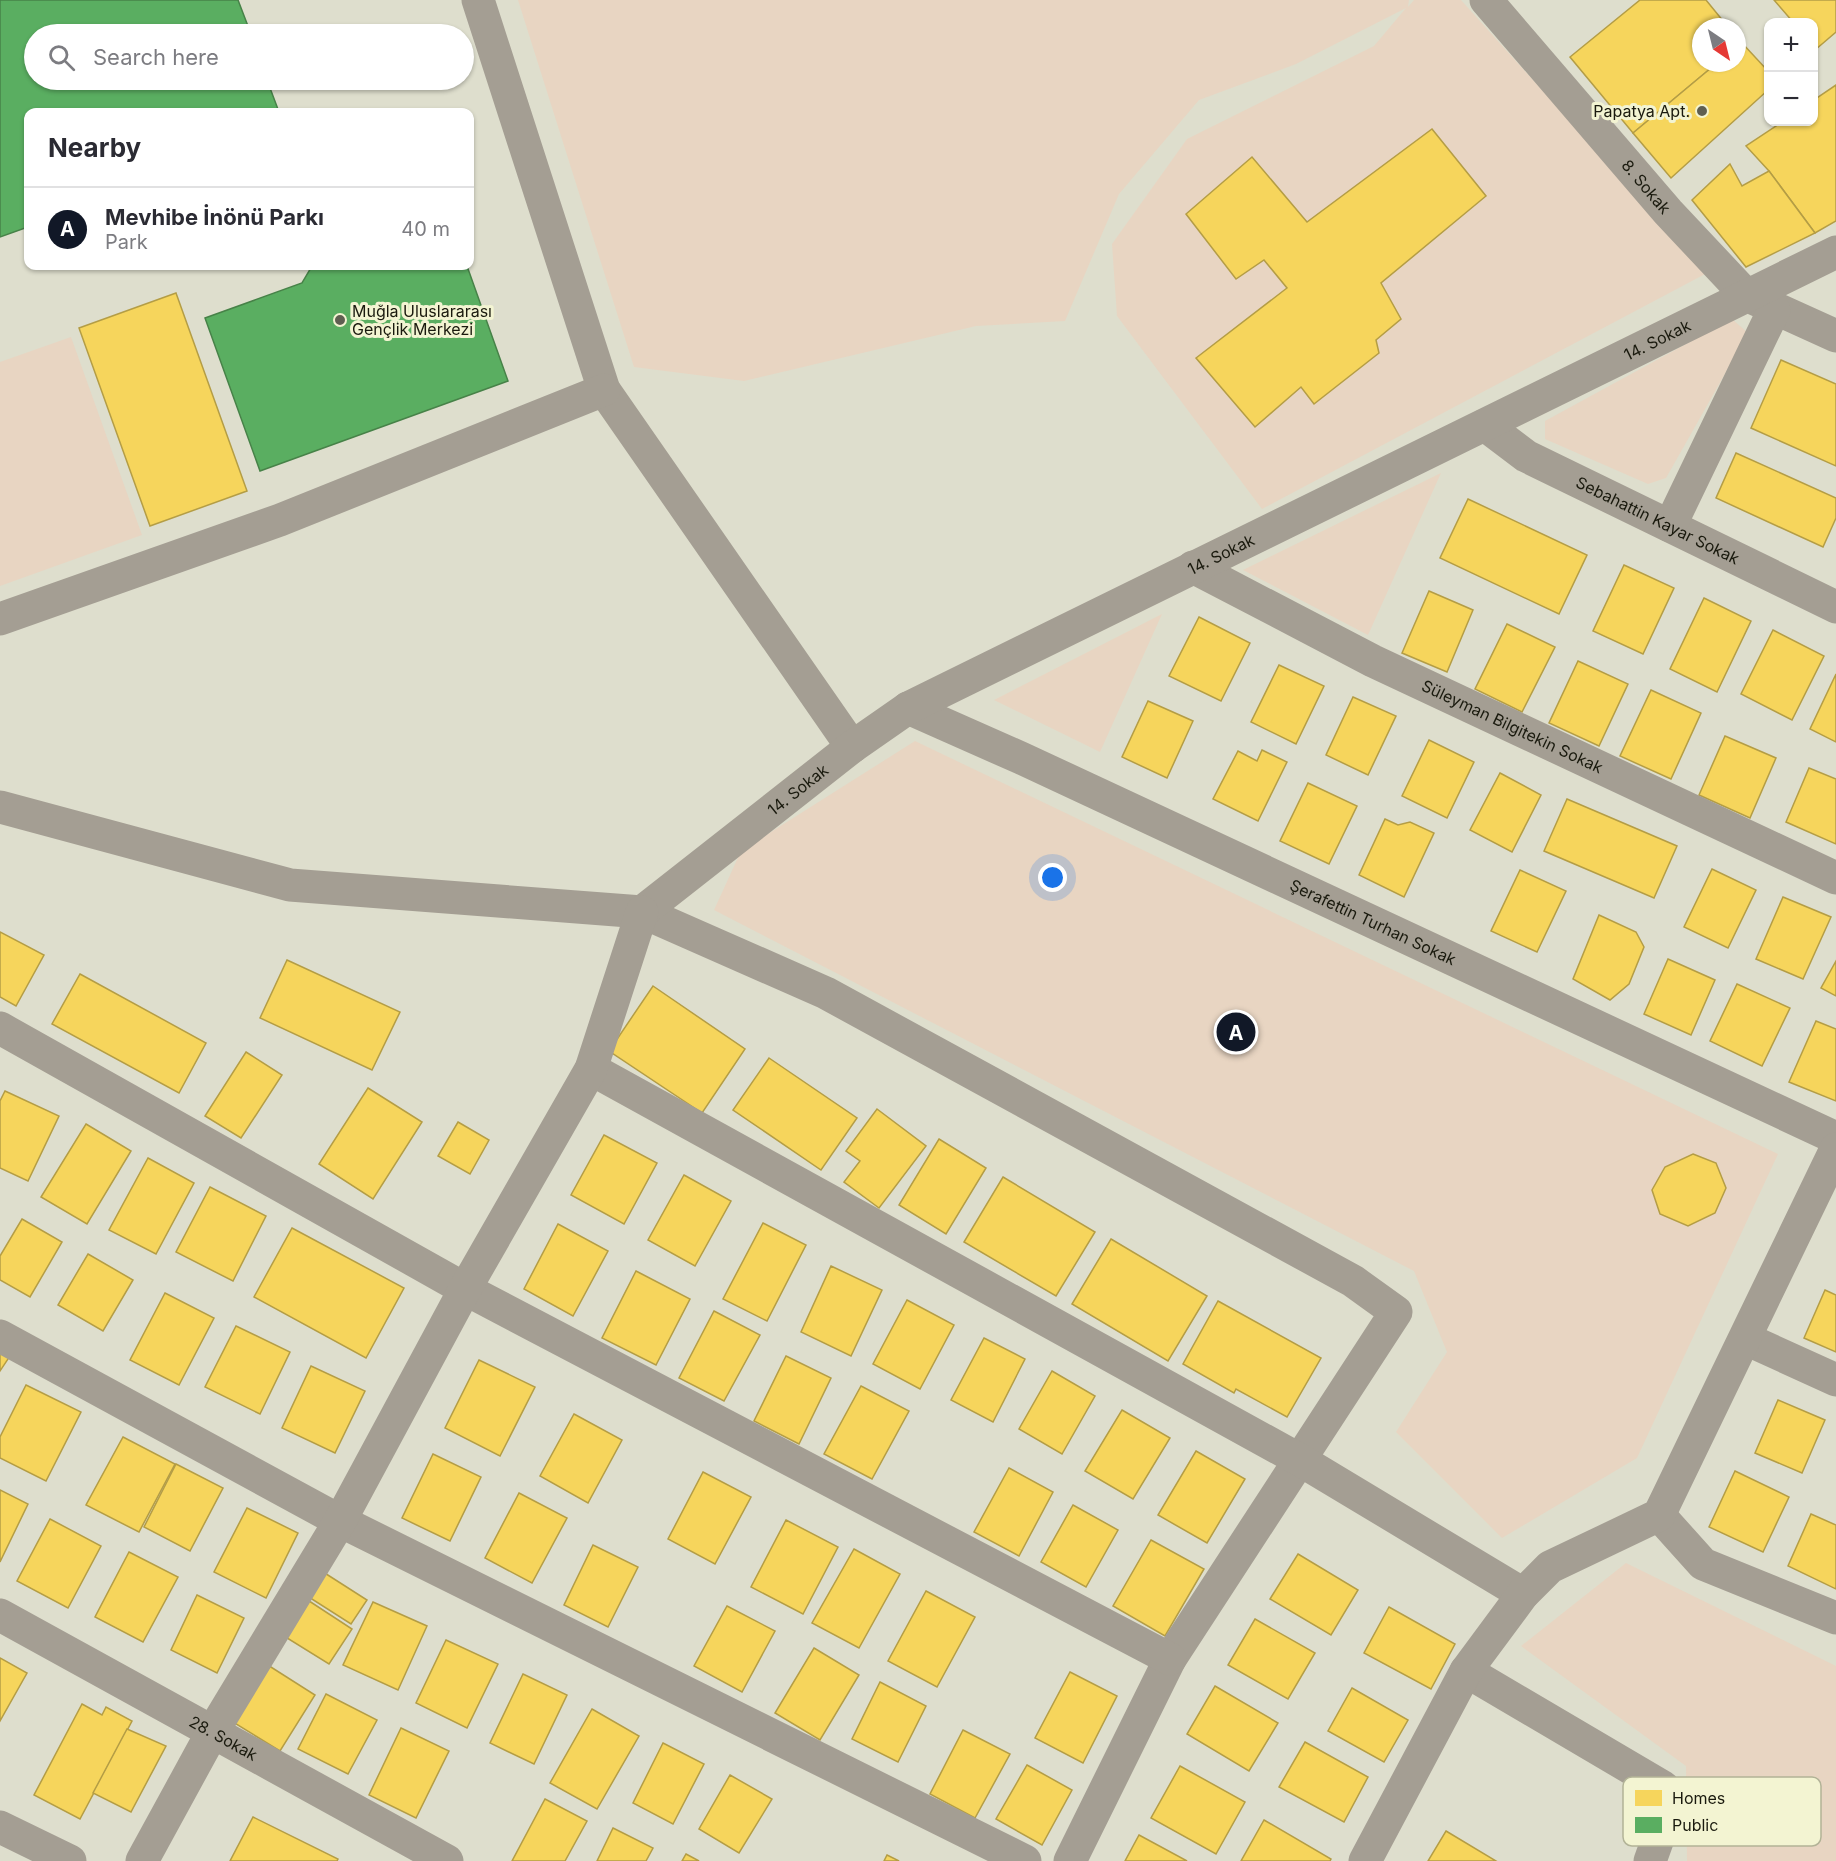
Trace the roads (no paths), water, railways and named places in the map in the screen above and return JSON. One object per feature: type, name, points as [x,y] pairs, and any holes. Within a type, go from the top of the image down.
[{"type":"street","points":[[478,0],[604,390],[852,747]]},
{"type":"street","name":"8. Sokak","points":[[1486,0],[1668,212],[1760,303],[1836,336]]},
{"type":"street","name":"14. Sokak","points":[[642,912],[852,747],[908,708],[1485,424],[1760,303],[1836,252]]},
{"type":"street","points":[[1670,526],[1760,303]]},
{"type":"street","points":[[0,619],[280,520],[604,390]]},
{"type":"street","name":"Sebahattin Kayar Sokak","points":[[1485,424],[1526,456],[1836,607]]},
{"type":"street","name":"Süleyman Bilgitekin Sokak","points":[[1193,567],[1373,661],[1836,878]]},
{"type":"street","name":"Şerafettin Turhan Sokak","points":[[908,708],[1043,768],[1836,1138]]},
{"type":"street","points":[[0,807],[290,885],[642,912],[826,993],[1353,1281],[1396,1312],[1170,1659],[1070,1861]]},
{"type":"street","points":[[142,1861],[213,1731],[340,1521],[465,1289],[591,1070],[642,912]]},
{"type":"street","points":[[0,1028],[465,1289],[1170,1659]]},
{"type":"street","points":[[591,1070],[1300,1460],[1523,1594]]},
{"type":"street","points":[[1365,1861],[1466,1671],[1523,1594],[1550,1567],[1659,1515],[1836,1149]]},
{"type":"street","points":[[0,1336],[340,1521],[1025,1861]]},
{"type":"street","points":[[1746,1339],[1836,1380]]},
{"type":"street","points":[[1659,1515],[1703,1564],[1836,1618]]},
{"type":"street","name":"28. Sokak","points":[[0,1615],[447,1861]]},
{"type":"street","points":[[1466,1671],[1644,1777]]},
{"type":"street","points":[[0,1827],[70,1861]]},
{"type":"street","points":[[1650,1861],[1655,1846]]},
{"type":"place","name":"Papatya Apt.","points":[[1702,111]]},
{"type":"place","name":"Muğla Uluslararası Gençlik Merkezi","points":[[340,320]]},
{"type":"place","name":"Mevhibe İnönü Parkı","points":[[1236,1032]]}]
